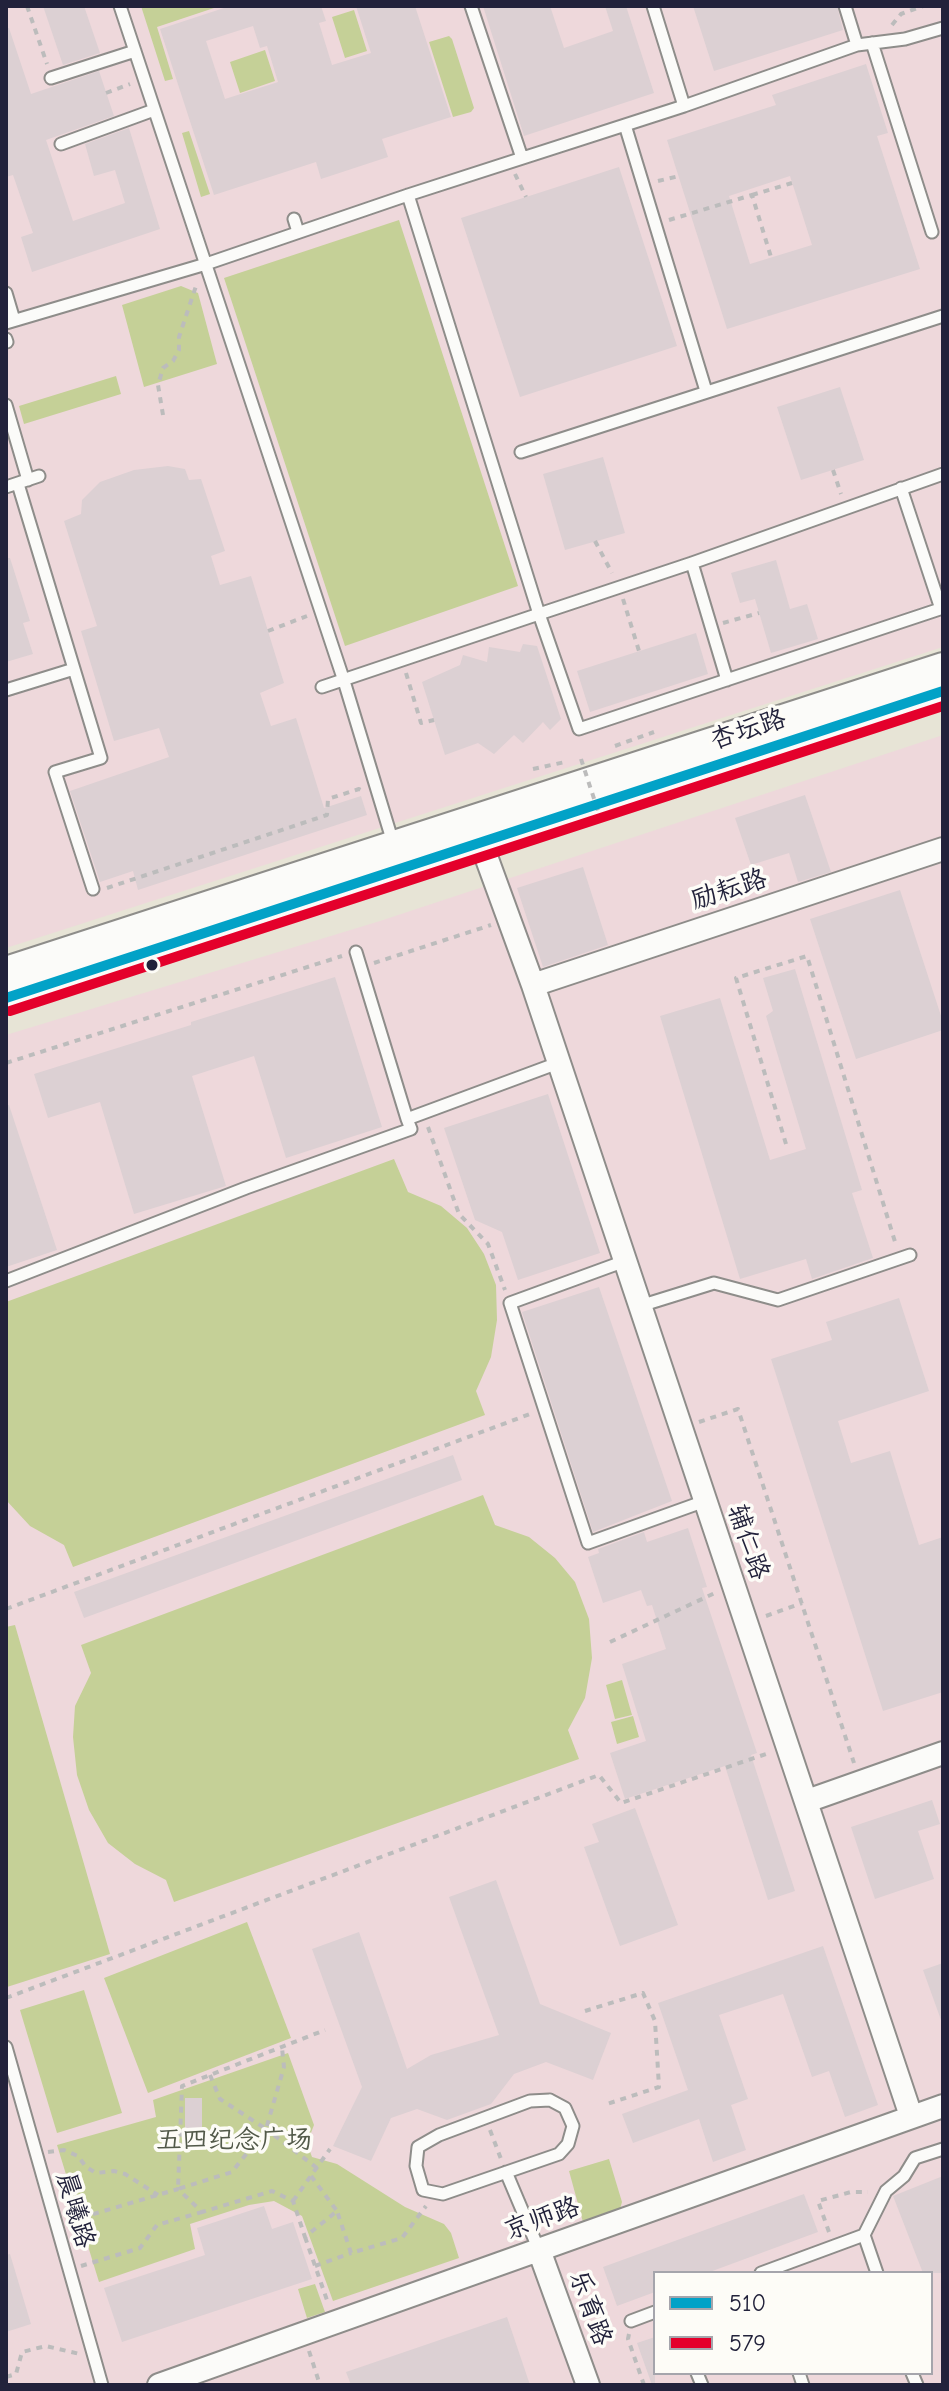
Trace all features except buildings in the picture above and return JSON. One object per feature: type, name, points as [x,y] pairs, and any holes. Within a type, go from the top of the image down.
[{"type":"street","name":"杏坛路","points":[[476,830],[943,667]]},
{"type":"street","name":"杏坛路","points":[[6,971],[943,691]]},
{"type":"street","name":"辅仁路","points":[[476,830],[533,985],[911,2116]]},
{"type":"street","name":"励耘路","points":[[533,985],[943,849]]},
{"type":"street","name":"杏坛路","points":[[6,998],[397,855]]},
{"type":"street","points":[[807,1801],[943,1753]]},
{"type":"street","name":"京师路","points":[[159,2385],[943,2106]]},
{"type":"street","name":"乐育路","points":[[539,2250],[588,2385]]},
{"type":"lane","points":[[120,6],[344,681],[397,855]]},
{"type":"lane","points":[[471,6],[522,158]]},
{"type":"lane","points":[[653,6],[684,106]]},
{"type":"lane","points":[[845,6],[857,45]]},
{"type":"lane","points":[[6,293],[10,322],[207,266],[298,232],[684,106],[857,45],[905,39],[943,28]]},
{"type":"lane","points":[[872,43],[932,232]]},
{"type":"lane","points":[[51,78],[135,51]]},
{"type":"lane","points":[[61,144],[154,110]]},
{"type":"lane","points":[[625,125],[706,391]]},
{"type":"lane","points":[[408,195],[539,614],[579,729],[942,609],[901,488]]},
{"type":"lane","points":[[294,219],[298,232]]},
{"type":"lane","points":[[521,452],[943,316]]},
{"type":"lane","points":[[6,405],[29,480],[74,669],[101,758],[55,772],[93,889]]},
{"type":"lane","points":[[322,687],[692,563],[943,474]]},
{"type":"lane","points":[[6,487],[29,480]]},
{"type":"lane","points":[[692,563],[727,680]]},
{"type":"lane","points":[[6,690],[74,669]]},
{"type":"lane","points":[[6,1281],[246,1188],[411,1129],[356,952]]},
{"type":"lane","points":[[407,1119],[558,1063]]},
{"type":"lane","points":[[640,1306],[714,1283],[778,1300],[905,1257]]},
{"type":"lane","points":[[625,1261],[510,1303],[588,1543],[705,1501]]},
{"type":"lane","name":"晨曦路","points":[[6,2047],[102,2385]]},
{"type":"lane","points":[[550,2100],[565,2108],[573,2126],[568,2144],[559,2154],[506,2172],[443,2194],[423,2190],[416,2166],[418,2147],[439,2135],[530,2101],[550,2100]]},
{"type":"lane","points":[[766,2271],[864,2235],[886,2191],[904,2176],[915,2158],[943,2149]]},
{"type":"lane","points":[[506,2172],[539,2250]]},
{"type":"lane","points":[[864,2235],[876,2271]]},
{"type":"lane","points":[[631,2321],[653,2313]]},
{"type":"path","points":[[27,6],[51,78]]},
{"type":"path","points":[[901,14],[923,6]]},
{"type":"path","points":[[106,93],[144,80]]},
{"type":"path","points":[[510,163],[526,197]]},
{"type":"path","points":[[644,186],[679,176]]},
{"type":"path","points":[[655,224],[792,183]]},
{"type":"path","points":[[752,195],[771,257]]},
{"type":"path","points":[[163,415],[158,385],[163,368],[173,361],[179,350],[179,337],[195,286],[207,266]]},
{"type":"path","points":[[833,470],[845,508]]},
{"type":"path","points":[[595,541],[619,588],[639,651]]},
{"type":"path","points":[[268,631],[321,611]]},
{"type":"path","points":[[710,626],[759,613]]},
{"type":"path","points":[[403,661],[421,723],[434,720]]},
{"type":"path","points":[[533,769],[581,759],[603,826]]},
{"type":"path","points":[[93,889],[107,888],[327,815],[328,799],[359,789],[382,802]]},
{"type":"path","points":[[361,968],[509,920]]},
{"type":"path","points":[[6,1063],[356,952]]},
{"type":"path","points":[[786,1144],[736,978],[807,956],[905,1257]]},
{"type":"path","points":[[423,1113],[459,1214],[488,1244],[510,1303]]},
{"type":"path","points":[[6,1609],[544,1409]]},
{"type":"path","points":[[681,1428],[738,1409],[860,1782]]},
{"type":"path","points":[[610,1642],[733,1584]]},
{"type":"path","points":[[746,1622],[802,1603]]},
{"type":"path","points":[[6,1998],[599,1775],[621,1803],[788,1747]]},
{"type":"path","points":[[585,2011],[643,1993],[655,2021],[659,2087],[607,2104]]},
{"type":"path","points":[[202,2212],[178,2189],[182,2086],[325,2030]]},
{"type":"path","points":[[57,2225],[232,2172],[266,2129],[284,2067],[282,2046]]},
{"type":"path","points":[[210,2075],[220,2099],[317,2168]]},
{"type":"path","points":[[485,2117],[506,2172]]},
{"type":"path","points":[[293,2201],[330,2149]]},
{"type":"path","points":[[36,2153],[64,2150],[78,2156],[86,2167],[96,2173],[114,2171],[125,2174],[158,2195]]},
{"type":"path","points":[[311,2176],[337,2211],[351,2253]]},
{"type":"path","points":[[69,2270],[140,2248],[157,2225],[272,2191],[293,2201],[335,2322]]},
{"type":"path","points":[[834,2246],[818,2201],[851,2192],[886,2191]]},
{"type":"path","points":[[315,2266],[402,2238],[426,2206]]},
{"type":"path","points":[[305,2237],[337,2211]]},
{"type":"path","points":[[631,2321],[628,2339],[644,2385]]},
{"type":"path","points":[[302,2334],[320,2385]]},
{"type":"path","points":[[6,2377],[16,2374],[22,2352],[46,2346],[94,2357]]},
{"type":"shaded area","points":[[6,6],[943,6],[943,647],[6,948]]},
{"type":"shaded area","points":[[943,735],[943,2385],[6,2385],[6,1035],[380,921]]},
{"type":"green space","points":[[141,6],[220,6],[157,27],[173,79],[165,81]]},
{"type":"green space","points":[[354,10],[367,51],[345,58],[332,17]]},
{"type":"green space","points":[[449,36],[474,108],[471,112],[453,117],[429,42]]},
{"type":"green space","points":[[265,50],[275,81],[240,93],[230,62]]},
{"type":"green space","points":[[189,131],[210,194],[201,197],[182,133]]},
{"type":"green space","points":[[399,220],[518,586],[345,646],[224,278]]},
{"type":"green space","points":[[181,286],[198,293],[217,364],[144,387],[122,305]]},
{"type":"green space","points":[[116,376],[121,394],[24,424],[19,406]]},
{"type":"green space","points":[[394,1159],[408,1192],[441,1206],[467,1228],[484,1254],[496,1285],[497,1320],[491,1357],[476,1391],[485,1415],[73,1567],[64,1545],[30,1526],[6,1500],[6,1302]]},
{"type":"green space","points":[[483,1495],[495,1525],[529,1537],[555,1558],[575,1582],[589,1619],[592,1658],[585,1698],[568,1730],[579,1759],[174,1902],[166,1880],[135,1864],[108,1843],[89,1810],[77,1775],[73,1737],[75,1706],[91,1673],[81,1645]]},
{"type":"green space","points":[[15,1625],[110,1954],[7,1987],[6,1627]]},
{"type":"green space","points":[[622,1680],[632,1715],[615,1719],[606,1685]]},
{"type":"green space","points":[[633,1716],[639,1737],[617,1744],[611,1722]]},
{"type":"green space","points":[[247,1922],[291,2038],[148,2093],[104,1978]]},
{"type":"green space","points":[[84,1990],[122,2113],[57,2133],[20,2010]]},
{"type":"green space","name":"五四纪念广场","points":[[288,2053],[314,2125],[307,2143],[312,2157],[337,2164],[405,2207],[444,2224],[451,2233],[459,2258],[333,2301],[302,2216],[274,2201],[249,2205],[190,2224],[195,2249],[99,2282],[57,2145],[156,2117],[153,2100]]},
{"type":"green space","points":[[609,2159],[622,2202],[620,2209],[583,2222],[569,2171]]},
{"type":"green space","points":[[315,2284],[325,2312],[307,2318],[298,2289]]},
{"type":"transit line","name":"510","points":[[6,998],[943,691]]},
{"type":"transit line","name":"579","points":[[10,1011],[943,706]]}]
